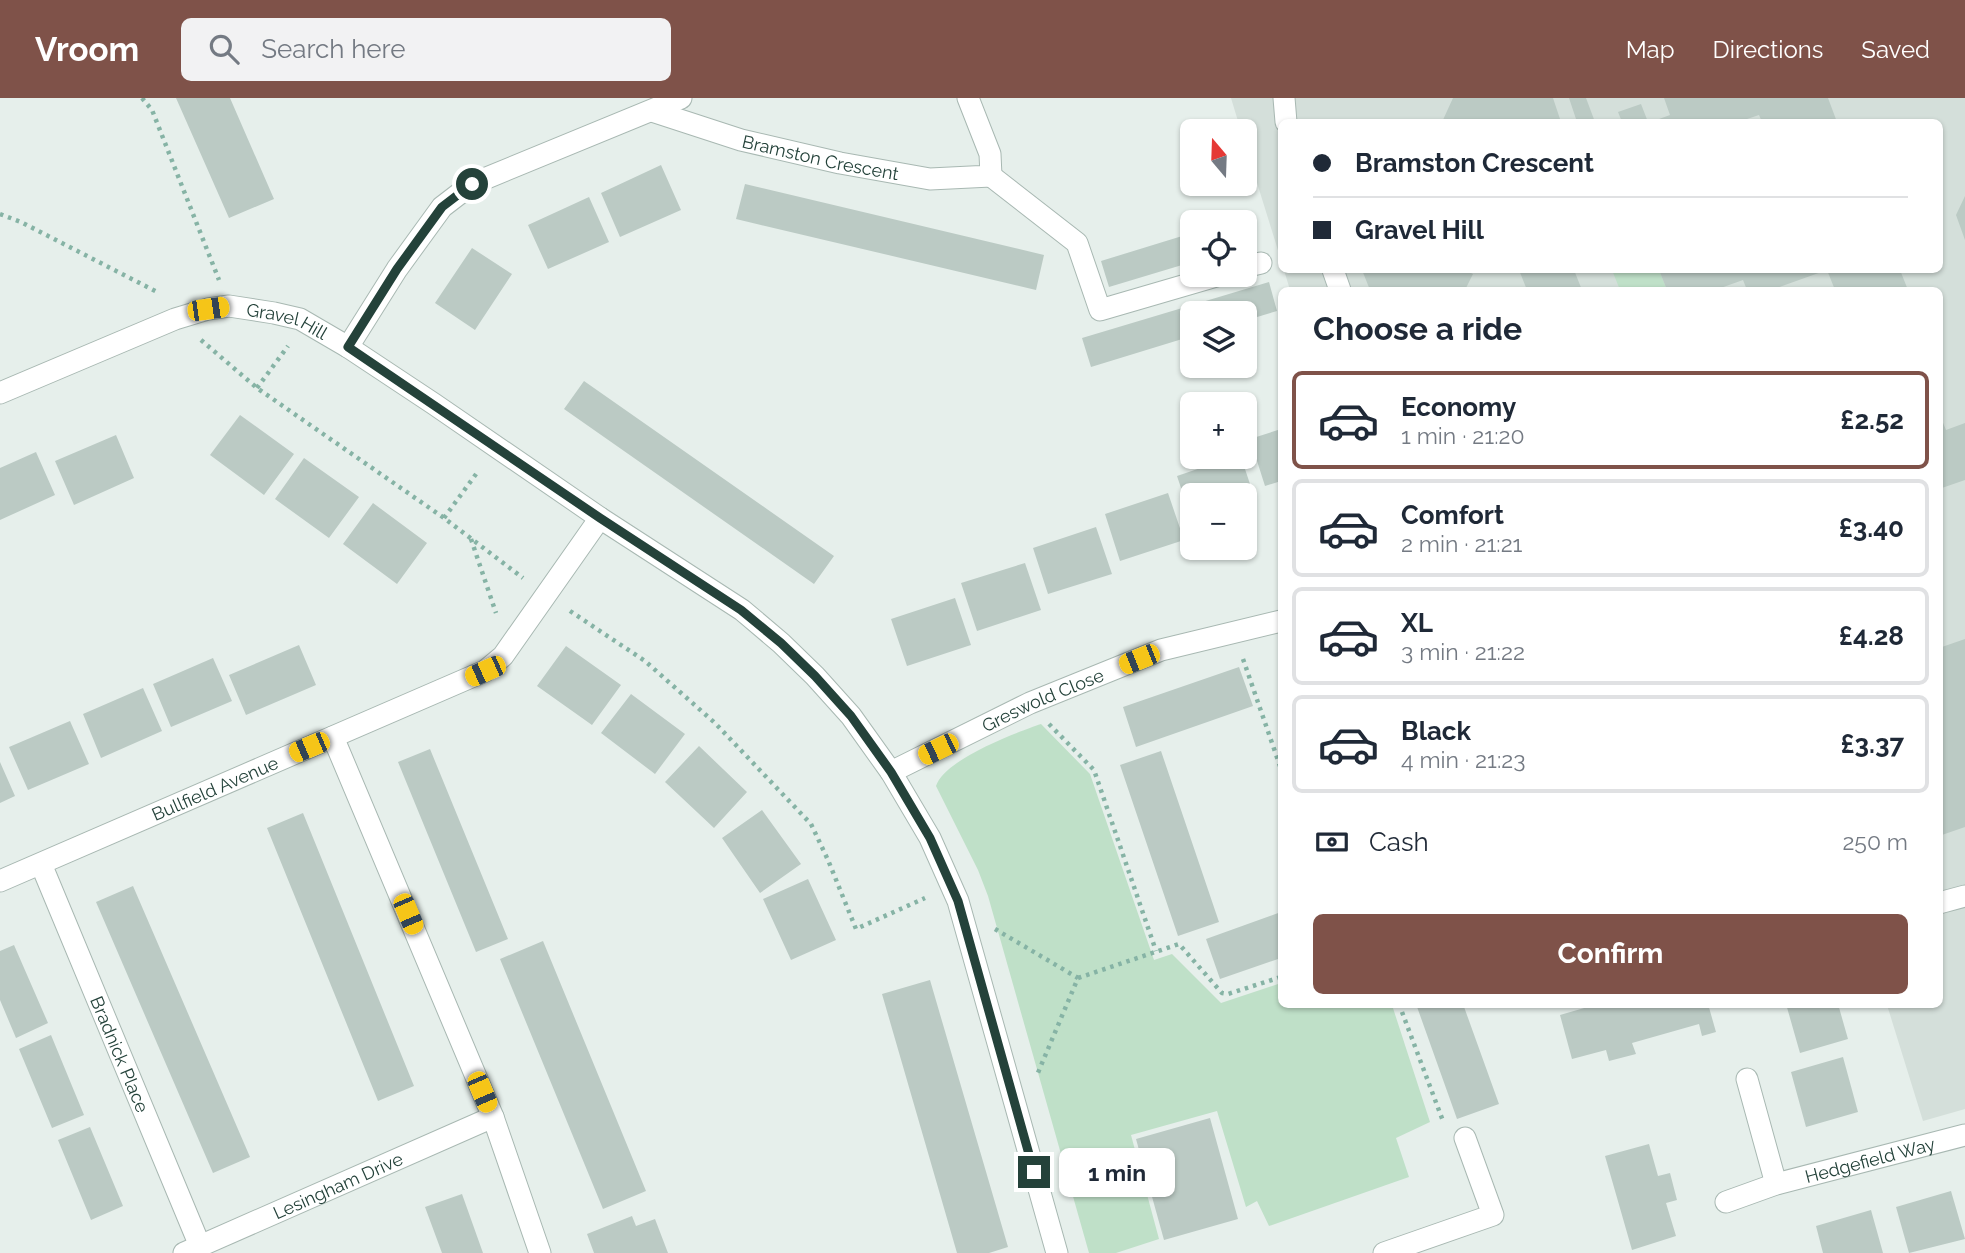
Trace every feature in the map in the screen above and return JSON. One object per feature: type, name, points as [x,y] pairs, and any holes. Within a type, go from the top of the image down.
[{"type":"street","points":[[348,347],[397,269],[442,207],[472,184],[681,98]]},
{"type":"street","points":[[968,98],[990,154],[991,176],[1077,243],[1100,310],[1180,287]]},
{"type":"street","points":[[1284,98],[1286,119]]},
{"type":"street","name":"Bramston Crescent","points":[[652,111],[741,140],[840,163],[930,179],[991,176]]},
{"type":"street","name":"Gravel Hill","points":[[0,393],[176,318],[229,306],[274,313],[305,323],[348,347],[741,610],[781,643],[851,716],[891,772],[930,838],[952,887],[968,934],[1057,1253]]},
{"type":"street","name":"Bullfield Avenue","points":[[0,881],[485,671],[509,649],[600,518]]},
{"type":"street","name":"Greswold Close","points":[[891,772],[1030,702],[1161,650],[1278,622]]},
{"type":"street","points":[[333,737],[493,1117],[540,1253]]},
{"type":"street","name":"Bradnick Place","points":[[41,864],[192,1249]]},
{"type":"street","points":[[1943,902],[1965,896]]},
{"type":"street","points":[[1746,1079],[1776,1185]]},
{"type":"street","name":"Lesingham Drive","points":[[192,1249],[493,1117]]},
{"type":"street","name":"Hedgefield Way","points":[[1726,1202],[1776,1185],[1965,1135]]},
{"type":"street","points":[[1384,1253],[1493,1215],[1465,1138]]},
{"type":"path","points":[[142,98],[152,110],[229,306]]},
{"type":"path","points":[[0,214],[21,222],[167,297],[176,318],[257,387],[444,518],[547,596],[645,661],[715,723],[811,824],[856,929],[952,887]]},
{"type":"path","points":[[257,387],[305,323]]},
{"type":"path","points":[[444,518],[496,447]]},
{"type":"path","points":[[470,538],[509,649]]},
{"type":"path","points":[[1234,632],[1278,760]]},
{"type":"path","points":[[1030,702],[1094,770],[1156,951]]},
{"type":"path","points":[[968,934],[991,926],[1078,978]]},
{"type":"path","points":[[1012,1091],[1033,1084],[1078,978],[1179,944],[1222,993],[1228,994],[1278,978]]},
{"type":"path","points":[[1400,1008],[1441,1119],[1465,1138]]},
{"type":"shaded area","points":[[1231,98],[1965,98],[1965,1109],[1923,1121],[1888,1008],[1943,1008],[1943,287],[1289,287],[1285,273],[1943,273],[1943,119],[1278,119],[1278,250],[1257,183],[1257,119],[1237,119]]},
{"type":"green space","points":[[1613,273],[1660,273],[1666,287],[1619,287]]},
{"type":"green space","points":[[1041,724],[1090,774],[1154,960],[1172,954],[1221,1003],[1278,984],[1278,1008],[1393,1008],[1430,1122],[1396,1138],[1409,1177],[1269,1226],[1257,1201],[1246,1207],[1217,1111],[1131,1135],[1159,1239],[1116,1253],[1089,1253],[988,896],[936,786],[953,766],[999,740]]},
{"type":"building","points":[[176,98],[230,98],[274,199],[229,218]]},
{"type":"building","points":[[1453,98],[1553,98],[1560,119],[1443,119]]},
{"type":"building","points":[[1569,98],[1586,98],[1594,119],[1576,119]]},
{"type":"building","points":[[1664,98],[1828,98],[1836,119],[1761,119],[1759,115],[1747,119],[1659,119],[1670,115]]},
{"type":"building","points":[[1641,104],[1647,119],[1621,119],[1618,112]]},
{"type":"building","points":[[661,165],[681,210],[620,237],[601,193]]},
{"type":"building","points":[[745,184],[1044,255],[1036,290],[736,219]]},
{"type":"building","points":[[1965,196],[1965,240],[1956,215]]},
{"type":"building","points":[[589,197],[609,242],[548,269],[528,225]]},
{"type":"building","points":[[1180,237],[1180,266],[1109,287],[1101,261]]},
{"type":"building","points":[[472,248],[512,274],[475,330],[435,303]]},
{"type":"building","points":[[1363,273],[1473,274],[1466,287],[1369,287]]},
{"type":"building","points":[[1520,273],[1575,273],[1581,287],[1526,287]]},
{"type":"building","points":[[1660,273],[1819,273],[1779,287],[1746,287],[1743,280],[1723,287],[1666,287]]},
{"type":"building","points":[[1828,273],[1901,273],[1907,287],[1834,287]]},
{"type":"building","points":[[1269,282],[1277,311],[1257,317],[1257,301],[1206,301],[1257,287]]},
{"type":"building","points":[[1180,309],[1180,340],[1091,367],[1082,338]]},
{"type":"building","points":[[584,381],[834,556],[814,584],[564,409]]},
{"type":"building","points":[[240,415],[294,454],[264,495],[210,455]]},
{"type":"building","points":[[1943,423],[1946,430],[1965,423],[1965,480],[1943,488]]},
{"type":"building","points":[[1278,430],[1278,482],[1265,486],[1257,461],[1257,437]]},
{"type":"building","points":[[116,435],[134,478],[74,505],[55,461]]},
{"type":"building","points":[[36,452],[55,495],[0,520],[0,468]]},
{"type":"building","points":[[304,458],[359,497],[329,538],[275,499]]},
{"type":"building","points":[[1198,469],[1245,469],[1250,483],[1180,485],[1177,476]]},
{"type":"building","points":[[1168,493],[1180,528],[1180,541],[1120,561],[1105,514]]},
{"type":"building","points":[[373,503],[427,543],[397,584],[343,544]]},
{"type":"building","points":[[1096,527],[1112,574],[1048,594],[1033,548]]},
{"type":"building","points":[[1025,563],[1041,610],[977,631],[961,583]]},
{"type":"building","points":[[955,598],[971,645],[907,666],[891,619]]},
{"type":"building","points":[[1965,639],[1965,827],[1943,835],[1943,647]]},
{"type":"building","points":[[299,645],[316,685],[246,715],[229,675]]},
{"type":"building","points":[[566,646],[621,685],[592,725],[537,686]]},
{"type":"building","points":[[213,658],[232,701],[171,727],[153,684]]},
{"type":"building","points":[[1239,667],[1253,706],[1136,747],[1123,707]]},
{"type":"building","points":[[143,688],[162,731],[101,758],[83,714]]},
{"type":"building","points":[[631,694],[685,734],[655,774],[601,733]]},
{"type":"building","points":[[70,721],[89,764],[28,790],[9,747]]},
{"type":"building","points":[[699,746],[747,792],[714,828],[665,782]]},
{"type":"building","points":[[430,749],[508,939],[476,952],[398,762]]},
{"type":"building","points":[[1161,751],[1219,922],[1178,936],[1120,765]]},
{"type":"building","points":[[0,762],[15,796],[0,803]]},
{"type":"building","points":[[762,810],[801,864],[760,893],[722,838]]},
{"type":"building","points":[[303,813],[414,1086],[378,1101],[267,828]]},
{"type":"building","points":[[808,879],[836,940],[791,960],[763,899]]},
{"type":"building","points":[[133,886],[250,1157],[213,1173],[96,902]]},
{"type":"building","points":[[1278,913],[1278,959],[1220,979],[1206,939]]},
{"type":"building","points":[[543,941],[646,1191],[603,1209],[500,959]]},
{"type":"building","points":[[14,945],[48,1023],[16,1038],[0,1000],[0,951]]},
{"type":"building","points":[[930,980],[1008,1247],[989,1253],[957,1253],[882,994]]},
{"type":"building","points":[[1417,1008],[1464,1008],[1499,1104],[1457,1119]]},
{"type":"building","points":[[1584,1008],[1709,1008],[1716,1032],[1702,1036],[1699,1024],[1632,1043],[1636,1054],[1609,1061],[1606,1050],[1572,1059],[1560,1015]]},
{"type":"building","points":[[1787,1008],[1839,1008],[1848,1039],[1800,1053]]},
{"type":"building","points":[[51,1035],[84,1115],[52,1128],[19,1049]]},
{"type":"building","points":[[1843,1057],[1858,1112],[1806,1127],[1791,1072]]},
{"type":"building","points":[[1210,1118],[1238,1219],[1164,1240],[1136,1139]]},
{"type":"building","points":[[90,1127],[123,1206],[91,1220],[58,1140]]},
{"type":"building","points":[[1649,1144],[1658,1176],[1670,1173],[1677,1200],[1666,1203],[1676,1236],[1632,1250],[1605,1156]]},
{"type":"building","points":[[1951,1191],[1965,1239],[1909,1253],[1896,1207]]},
{"type":"building","points":[[462,1194],[483,1253],[442,1253],[425,1207]]},
{"type":"building","points":[[1871,1210],[1883,1253],[1823,1253],[1816,1226]]},
{"type":"building","points":[[632,1216],[636,1226],[655,1219],[668,1253],[594,1253],[587,1234]]},
{"type":"route","points":[[472,184],[442,207],[397,269],[348,347],[741,610],[781,643],[851,716],[891,772],[930,838],[958,901],[1034,1172]]}]
